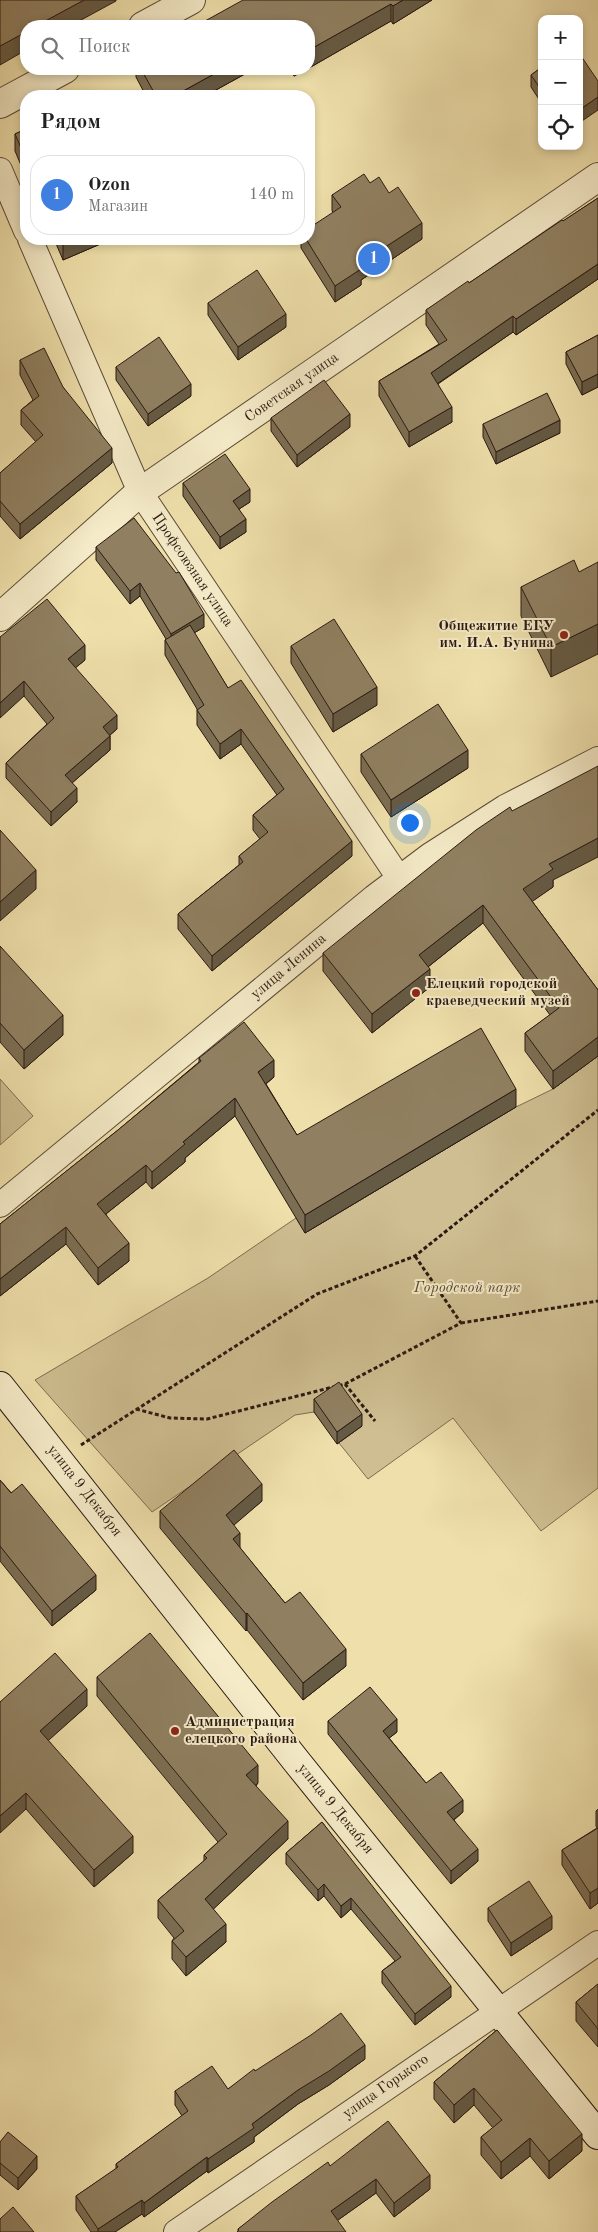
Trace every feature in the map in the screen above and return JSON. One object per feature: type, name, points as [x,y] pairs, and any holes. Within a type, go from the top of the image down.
[{"type":"main road","points":[[153,20],[191,0]]},
{"type":"main road","points":[[26,90],[54,75]]},
{"type":"main road","points":[[0,104],[20,93]]},
{"type":"main road","name":"Советская улица","points":[[0,617],[140,492],[598,177]]},
{"type":"main road","name":"улица 9 Декабря","points":[[0,1386],[297,1762],[598,2135]]},
{"type":"street","points":[[0,170],[20,217]]},
{"type":"street","name":"Профсоюзная улица","points":[[33,245],[140,492],[399,878]]},
{"type":"street","name":"улица Ленина","points":[[0,1205],[366,903],[399,878],[430,855],[505,808],[598,759]]},
{"type":"street","name":"улица Горького","points":[[176,2232],[497,2010],[598,1943]]},
{"type":"path","points":[[78,1447],[317,1294],[415,1256],[598,1110]]},
{"type":"path","points":[[415,1256],[461,1323]]},
{"type":"path","points":[[136,1409],[170,1418],[207,1419],[345,1384],[461,1323],[598,1301]]},
{"type":"path","points":[[345,1384],[375,1421]]},
{"type":"green space","name":"Городской парк","points":[[598,1056],[598,1488],[541,1531],[453,1418],[368,1479],[314,1412],[295,1415],[152,1512],[35,1380],[208,1278],[296,1218],[305,1233],[516,1107],[553,1089]]},
{"type":"green space","points":[[0,1079],[33,1116],[0,1145]]},
{"type":"building","points":[[0,0],[84,0],[47,20],[20,20],[20,35],[0,46]]},
{"type":"building","points":[[243,0],[403,0],[393,6],[391,4],[315,47],[315,20],[207,20]]},
{"type":"building","points":[[583,59],[598,81],[598,97],[583,107]]},
{"type":"building","points":[[538,70],[538,85],[531,75]]},
{"type":"building","points":[[144,75],[212,75],[185,90],[153,90]]},
{"type":"building","points":[[20,132],[20,145],[15,134]]},
{"type":"building","points":[[364,174],[370,183],[379,177],[389,193],[398,187],[422,223],[358,265],[361,269],[335,286],[310,245],[315,245],[315,224],[341,207],[332,195]]},
{"type":"building","points":[[598,198],[598,264],[516,319],[513,316],[431,373],[452,407],[409,432],[379,381],[447,340],[426,310]]},
{"type":"building","points":[[257,270],[286,314],[238,347],[208,303]]},
{"type":"building","points":[[598,335],[598,374],[582,382],[566,352]]},
{"type":"building","points":[[159,337],[191,384],[148,414],[116,367]]},
{"type":"building","points":[[44,348],[63,387],[112,448],[20,524],[0,501],[0,473],[43,435],[21,410],[39,396],[20,360]]},
{"type":"building","points":[[324,380],[350,414],[297,455],[271,418]]},
{"type":"building","points":[[547,393],[560,420],[496,452],[483,424]]},
{"type":"building","points":[[225,454],[250,489],[233,501],[246,519],[220,537],[183,483]]},
{"type":"building","points":[[134,518],[176,573],[179,572],[204,614],[171,634],[140,583],[130,591],[96,547]]},
{"type":"building","points":[[574,560],[579,572],[598,562],[598,624],[551,647],[521,587]]},
{"type":"building","points":[[47,599],[85,645],[68,659],[117,715],[103,727],[110,736],[65,775],[77,788],[51,812],[6,763],[54,718],[24,681],[0,703],[0,637]]},
{"type":"building","points":[[334,619],[377,687],[333,714],[291,646]]},
{"type":"building","points":[[190,625],[228,688],[241,680],[352,841],[212,956],[178,914],[243,862],[239,856],[268,832],[253,815],[284,789],[241,729],[220,744],[197,710],[204,705],[165,640]]},
{"type":"building","points":[[438,704],[468,750],[391,800],[361,754]]},
{"type":"building","points":[[598,766],[598,838],[549,864],[553,869],[523,889],[598,990],[598,1037],[553,1071],[525,1033],[559,1008],[483,905],[419,955],[430,969],[372,1014],[323,953],[476,830],[510,807],[512,811]]},
{"type":"building","points":[[0,830],[36,870],[0,902]]},
{"type":"building","points":[[0,946],[63,1015],[24,1050],[0,1023]]},
{"type":"building","points":[[244,1022],[274,1060],[258,1072],[297,1135],[481,1028],[516,1089],[305,1215],[235,1098],[183,1142],[185,1144],[152,1172],[146,1165],[97,1204],[129,1243],[98,1268],[66,1227],[0,1279],[0,1224],[118,1130],[201,1061],[199,1058]]},
{"type":"building","points":[[339,1382],[362,1414],[337,1432],[314,1399]]},
{"type":"building","points":[[234,1450],[262,1484],[226,1515],[240,1533],[233,1539],[285,1603],[300,1592],[346,1649],[303,1683],[247,1613],[160,1511]]},
{"type":"building","points":[[0,1480],[11,1493],[22,1484],[96,1575],[52,1611],[0,1546]]},
{"type":"building","points":[[150,1633],[258,1765],[246,1775],[288,1821],[205,1899],[226,1924],[186,1957],[172,1941],[184,1931],[158,1900],[207,1858],[204,1855],[227,1834],[97,1677]]},
{"type":"building","points":[[55,1653],[87,1689],[40,1731],[133,1836],[94,1870],[26,1793],[0,1816],[0,1702]]},
{"type":"building","points":[[370,1687],[397,1719],[383,1731],[426,1783],[441,1772],[463,1800],[447,1812],[478,1849],[451,1871],[328,1721]]},
{"type":"building","points":[[322,1822],[451,1986],[415,2014],[382,1971],[401,1957],[351,1898],[341,1906],[324,1884],[318,1890],[286,1853]]},
{"type":"building","points":[[598,1828],[598,1888],[590,1893],[562,1850]]},
{"type":"building","points":[[529,1881],[552,1916],[511,1943],[488,1908]]},
{"type":"building","points":[[598,1984],[598,2029],[576,2002]]},
{"type":"building","points":[[341,2013],[365,2045],[329,2071],[298,2090],[252,2124],[254,2128],[208,2159],[207,2157],[144,2203],[142,2200],[98,2229],[76,2196],[118,2167],[116,2164],[188,2111],[175,2091],[212,2066],[228,2089],[254,2069],[255,2071],[311,2035]]},
{"type":"building","points":[[497,2030],[582,2134],[549,2161],[530,2138],[501,2162],[481,2137],[502,2120],[474,2088],[454,2105],[434,2082]]},
{"type":"building","points":[[388,2121],[430,2175],[394,2203],[376,2179],[331,2211],[346,2232],[237,2232],[238,2229],[272,2202],[328,2162],[330,2166]]},
{"type":"building","points":[[8,2132],[37,2156],[18,2178],[0,2163],[0,2142]]},
{"type":"building","points":[[13,2207],[34,2232],[0,2232],[0,2219]]},
{"type":"place","name":"Ozon","points":[[374,259]]},
{"type":"place","name":"Общежитие ЕГУ им. И.А. Бунина","points":[[564,635]]},
{"type":"place","name":"Елецкий городской краеведческий музей","points":[[416,993]]},
{"type":"place","name":"Администрация елецкого района","points":[[175,1731]]}]
